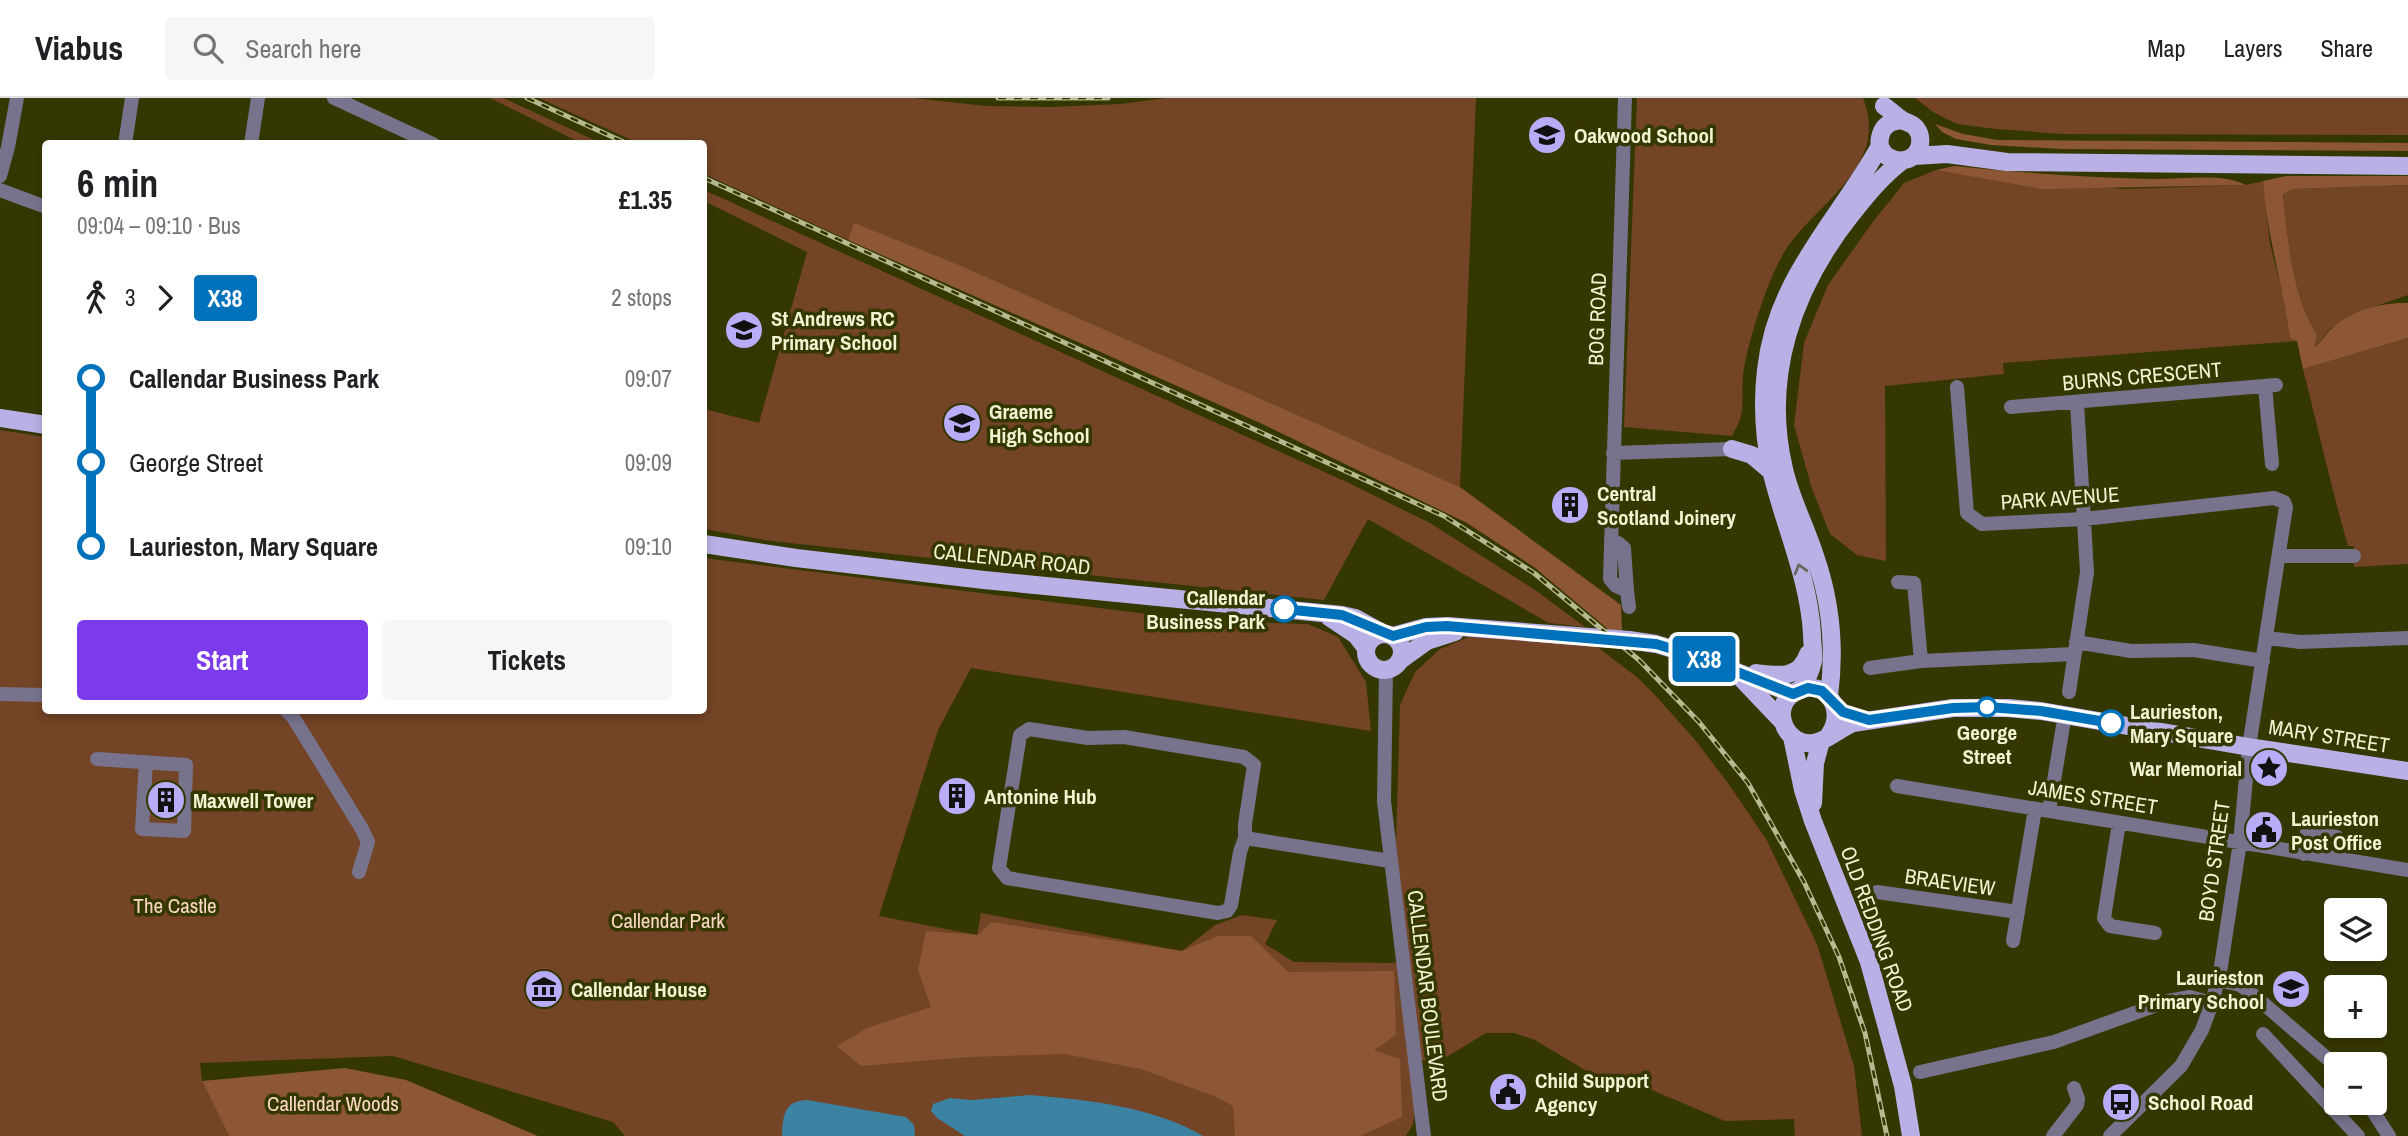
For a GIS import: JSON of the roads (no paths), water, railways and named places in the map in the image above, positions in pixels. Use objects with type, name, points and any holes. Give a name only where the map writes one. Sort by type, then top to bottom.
[{"type":"main road","points":[[1883,102],[1902,120],[1915,127],[1912,152]]},
{"type":"main road","points":[[1883,102],[1881,138],[1888,158],[1912,152],[2007,162],[2408,166]]},
{"type":"main road","points":[[1787,729],[1784,706],[1802,675],[1811,617],[1806,590],[1771,471],[1763,427],[1766,370],[1772,337],[1782,306],[1804,261],[1855,190],[1881,138],[1894,120],[1902,120]]},
{"type":"main road","name":"OLD REDDING ROAD","points":[[1813,821],[1813,781],[1825,738],[1836,722],[1826,594],[1782,460],[1776,426],[1778,372],[1784,341],[1806,285],[1842,226],[1890,170],[1912,152]]},
{"type":"main road","points":[[0,418],[42,424]]},
{"type":"main road","points":[[1732,449],[1749,443],[1763,427]]},
{"type":"main road","points":[[1732,449],[1752,455],[1771,471]]},
{"type":"main road","name":"CALLENDAR ROAD","points":[[707,544],[796,558],[984,580],[1316,611],[1355,618],[1389,635]]},
{"type":"main road","name":"CALLENDAR ROAD","points":[[1316,611],[1348,629],[1366,648]]},
{"type":"main road","points":[[1472,628],[1427,641],[1402,659],[1396,667],[1386,671],[1372,666],[1367,657],[1366,648],[1373,638],[1426,627],[1472,628],[1643,642],[1675,649],[1726,669],[1802,675]]},
{"type":"main road","points":[[1389,635],[1401,643],[1402,659]]},
{"type":"main road","points":[[1726,669],[1805,743],[1825,738]]},
{"type":"main road","name":"MARY STREET","points":[[1802,675],[1815,689],[1832,686],[1843,712],[1869,720]]},
{"type":"main road","name":"MARY STREET","points":[[1825,738],[1841,727],[1869,720],[1969,707],[2008,708],[2064,721],[2408,771]]},
{"type":"main road","name":"OLD REDDING ROAD","points":[[1787,729],[1813,821],[1869,962],[1891,1038],[1911,1136]]},
{"type":"street","points":[[0,176],[17,98]]},
{"type":"street","points":[[126,140],[132,98]]},
{"type":"street","points":[[252,140],[258,98]]},
{"type":"street","points":[[334,98],[424,140]]},
{"type":"street","name":"BOG ROAD","points":[[1625,98],[1610,579],[1616,586],[1627,591],[1629,607]]},
{"type":"street","points":[[0,190],[42,206]]},
{"type":"street","name":"BURNS CRESCENT","points":[[2011,407],[2271,386],[2272,464]]},
{"type":"street","name":"PARK AVENUE","points":[[1957,387],[1966,513],[1982,524],[2084,519],[2274,498],[2284,502]]},
{"type":"street","points":[[2013,941],[2064,721],[2087,572],[2077,403]]},
{"type":"street","points":[[1613,453],[1732,449]]},
{"type":"street","name":"BOYD STREET","points":[[2110,1136],[2181,1066],[2202,1030],[2212,1003],[2240,842],[2249,747],[2286,507],[2284,502]]},
{"type":"street","points":[[2279,556],[2354,556]]},
{"type":"street","points":[[1898,582],[1914,583],[1921,661]]},
{"type":"street","points":[[2267,638],[2300,642],[2408,638]]},
{"type":"street","points":[[1870,668],[2075,648],[2194,650],[2263,661]]},
{"type":"street","name":"CALLENDAR BOULEVARD","points":[[1386,671],[1384,801],[1424,1136]]},
{"type":"street","points":[[0,694],[42,695]]},
{"type":"street","points":[[290,714],[368,842],[359,872]]},
{"type":"street","points":[[1030,729],[1088,738],[1124,737],[1244,757],[1254,765],[1245,838],[1231,905],[1227,911],[1218,913],[1007,878],[999,868],[1020,735],[1030,729]]},
{"type":"street","points":[[97,759],[146,762],[186,765],[184,831],[142,829],[146,762]]},
{"type":"street","name":"JAMES STREET","points":[[1897,786],[2408,870]]},
{"type":"street","points":[[2119,823],[2104,918],[2110,926],[2155,933]]},
{"type":"street","points":[[2304,853],[2307,832],[2337,837]]},
{"type":"street","points":[[1245,838],[1390,861]]},
{"type":"street","name":"BRAEVIEW","points":[[1877,892],[2018,912]]},
{"type":"street","points":[[2218,980],[2240,985],[2324,1056]]},
{"type":"street","points":[[1920,1072],[2054,1042],[2168,1001],[2190,997],[2212,1003]]},
{"type":"street","points":[[2263,1034],[2358,1136]]},
{"type":"street","points":[[2053,1136],[2077,1105],[2074,1088]]},
{"type":"street","points":[[2374,1115],[2385,1135]]},
{"type":"water","points":[[1030,1095],[1097,1102],[1141,1111],[1203,1136],[965,1136],[931,1111],[933,1104],[950,1098],[973,1100]]},
{"type":"water","points":[[807,1100],[906,1117],[914,1125],[915,1136],[782,1136],[786,1110],[794,1103]]},
{"type":"railway","points":[[527,98],[619,140]]},
{"type":"railway","points":[[998,98],[1108,98]]},
{"type":"railway","points":[[707,179],[1444,516],[1534,573],[1639,660],[1699,722],[1748,783],[1804,882],[1839,957],[1865,1033],[1887,1136]]},
{"type":"place","name":"Oakwood School","points":[[1547,135]]},
{"type":"place","name":"St Andrews RC Primary School","points":[[744,330]]},
{"type":"place","name":"Graeme High School","points":[[962,423]]},
{"type":"place","name":"Central Scotland Joinery","points":[[1570,505]]},
{"type":"place","name":"Callendar Business Park","points":[[1284,609]]},
{"type":"place","name":"George Street","points":[[1987,707]]},
{"type":"place","name":"Laurieston, Mary Square","points":[[2111,723]]},
{"type":"place","name":"War Memorial","points":[[2269,768]]},
{"type":"place","name":"Antonine Hub","points":[[957,796]]},
{"type":"place","name":"Maxwell Tower","points":[[166,800]]},
{"type":"place","name":"Laurieston Post Office","points":[[2264,830]]},
{"type":"place","name":"Callendar House","points":[[544,989]]},
{"type":"place","name":"Laurieston Primary School","points":[[2291,989]]},
{"type":"place","name":"Child Support Agency","points":[[1508,1092]]},
{"type":"place","name":"School Road","points":[[2121,1102]]},
{"type":"park label","name":"The Castle","points":[[175,905]]},
{"type":"park label","name":"Callendar Park","points":[[668,920]]},
{"type":"park label","name":"Callendar Woods","points":[[333,1103]]}]
